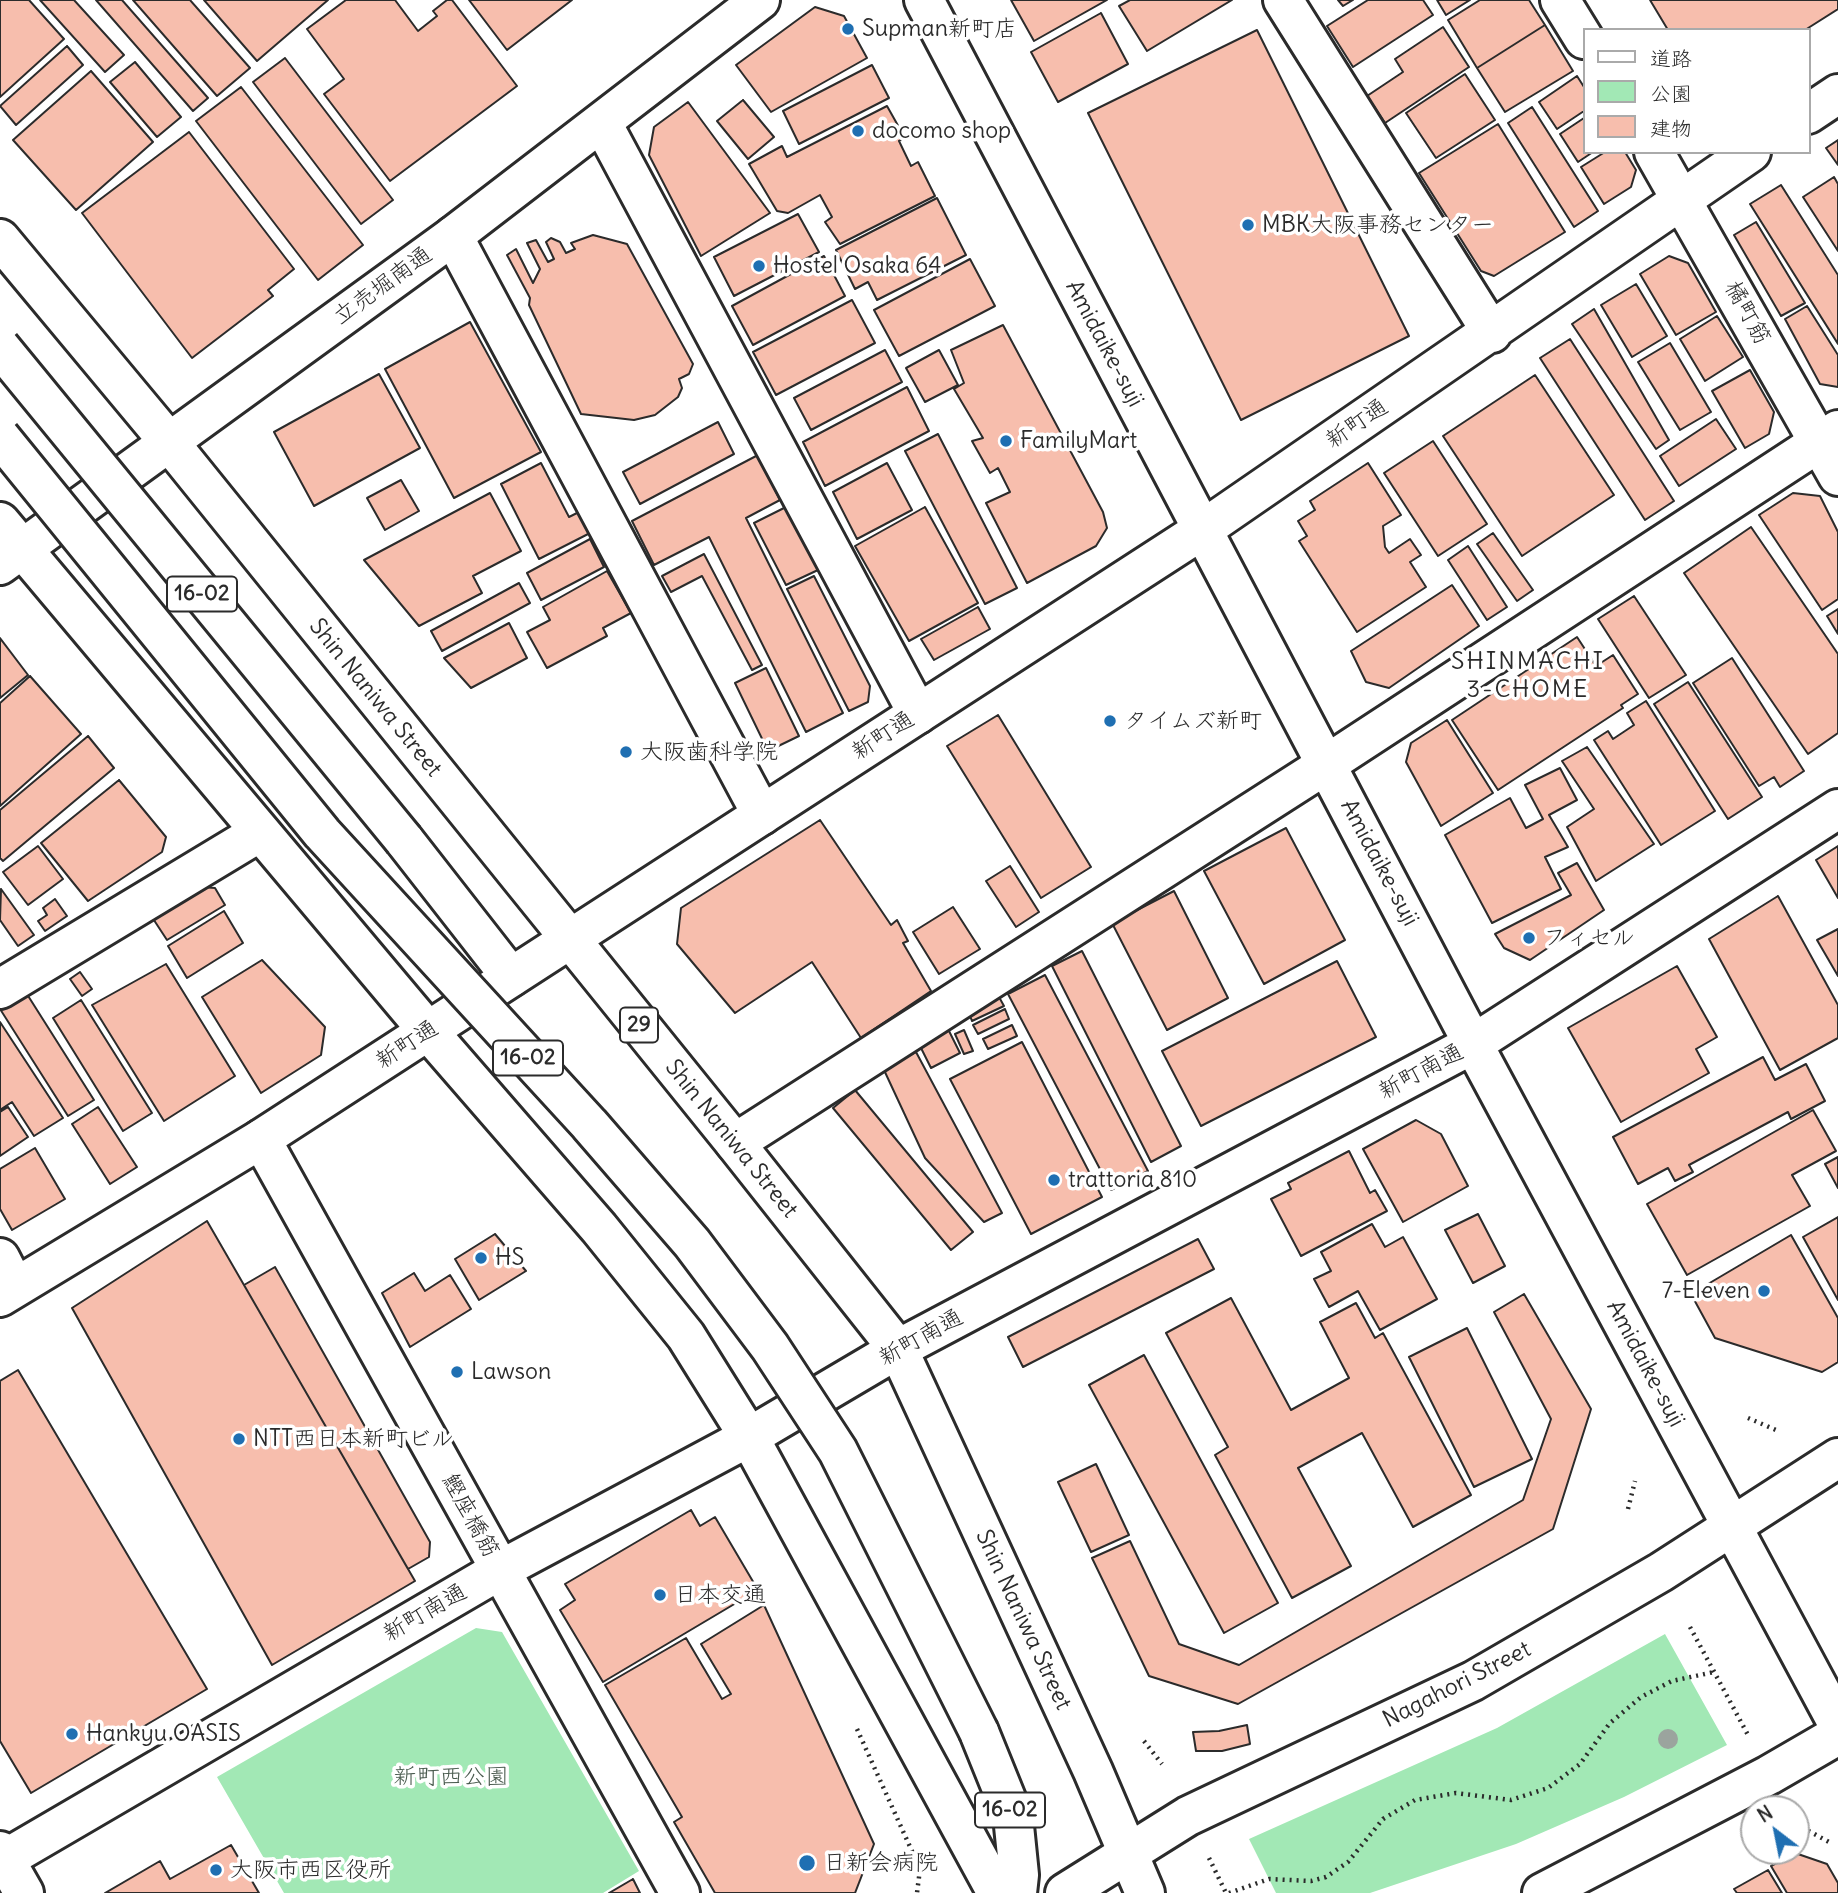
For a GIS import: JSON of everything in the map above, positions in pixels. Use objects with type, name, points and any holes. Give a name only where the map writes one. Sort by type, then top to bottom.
[{"type":"main road","name":"立売堀南通","points":[[7,545],[169,442],[603,124],[760,0]]},
{"type":"main road","name":"Amidaike-suji","points":[[924,0],[1473,1044],[1838,1724]]},
{"type":"main road","points":[[1283,0],[1492,332]]},
{"type":"main road","points":[[1560,0],[1582,36]]},
{"type":"main road","points":[[1810,113],[1838,94]]},
{"type":"main road","points":[[603,124],[918,714]]},
{"type":"main road","name":"橘町筋","points":[[1655,154],[1829,436],[1838,476]]},
{"type":"main road","name":"新町通","points":[[5,1281],[261,1139],[1202,530],[1748,154]]},
{"type":"main road","points":[[453,236],[762,815]]},
{"type":"main road","name":"Shin Naniwa Street","points":[[0,239],[169,442],[898,1349],[1093,1771],[1145,1893]]},
{"type":"main road","name":"16-02","points":[[0,347],[404,840],[511,977]]},
{"type":"main road","points":[[735,1143],[1327,764],[1829,436]]},
{"type":"main road","name":"16-02","points":[[0,437],[322,833],[589,1124],[692,1242],[770,1347],[838,1451],[979,1732],[1013,1816],[1019,1875],[1017,1893]]},
{"type":"main road","points":[[7,545],[260,832],[599,1228],[686,1336],[749,1437],[997,1893]]},
{"type":"main road","name":"新町南通","points":[[2,1857],[500,1570],[749,1437],[898,1349],[1473,1044],[1838,809]]},
{"type":"main road","points":[[0,989],[260,832]]},
{"type":"main road","name":"鰹座橋筋","points":[[261,1139],[680,1893]]},
{"type":"main road","name":"Nagahori Street","points":[[1065,1893],[1188,1816],[1473,1681],[1661,1572],[1838,1458]]},
{"type":"main road","points":[[1542,1893],[1769,1775],[1838,1735]]},
{"type":"main road","points":[[2,1857],[24,1893]]},
{"type":"path","points":[[1748,1418],[1776,1430]]},
{"type":"path","points":[[1628,1510],[1635,1481]]},
{"type":"path","points":[[1690,1627],[1748,1735]]},
{"type":"path","points":[[1209,1858],[1228,1893],[1269,1879],[1311,1881],[1326,1877],[1348,1862],[1384,1819],[1415,1800],[1456,1793],[1511,1800],[1548,1788],[1580,1764],[1610,1723],[1641,1697],[1672,1681],[1714,1672]]},
{"type":"path","points":[[1144,1741],[1162,1764]]},
{"type":"path","points":[[1810,1832],[1829,1842]]},
{"type":"path","points":[[917,1893],[920,1869]]},
{"type":"green space","name":"新町西公園","points":[[476,1628],[502,1632],[639,1871],[603,1893],[284,1893],[217,1777]]},
{"type":"green space","points":[[1665,1634],[1727,1745],[1624,1797],[1516,1844],[1370,1893],[1276,1893],[1249,1839],[1497,1728]]},
{"type":"building","points":[[0,0],[29,0],[64,39],[0,97]]},
{"type":"building","points":[[40,0],[74,0],[124,55],[105,72]]},
{"type":"building","points":[[96,0],[122,0],[208,98],[193,111]]},
{"type":"building","points":[[133,0],[190,0],[250,68],[217,96]]},
{"type":"building","points":[[204,0],[328,0],[257,61]]},
{"type":"building","points":[[346,0],[395,0],[418,31],[437,16],[433,11],[447,0],[452,0],[517,86],[390,181],[324,94],[344,79],[307,29]]},
{"type":"building","points":[[469,0],[572,0],[507,50]]},
{"type":"building","points":[[1011,0],[1107,0],[1034,41]]},
{"type":"building","points":[[1130,0],[1232,0],[1147,51],[1119,6]]},
{"type":"building","points":[[1338,0],[1353,0],[1343,6]]},
{"type":"building","points":[[1368,0],[1423,0],[1433,15],[1353,67],[1327,26]]},
{"type":"building","points":[[1437,0],[1470,0],[1446,15]]},
{"type":"building","points":[[1480,0],[1529,0],[1545,25],[1477,68],[1448,20]]},
{"type":"building","points":[[1650,0],[1838,0],[1838,9],[1808,28],[1667,28]]},
{"type":"building","points":[[815,7],[844,16],[867,58],[771,112],[736,65]]},
{"type":"building","points":[[1101,13],[1128,64],[1058,102],[1031,52]]},
{"type":"building","points":[[1545,25],[1573,71],[1505,112],[1477,68]]},
{"type":"building","points":[[1443,27],[1469,67],[1385,123],[1367,96],[1403,72],[1395,59]]},
{"type":"building","name":"MBK大阪事務センター","points":[[1257,30],[1409,336],[1241,420],[1088,113]]},
{"type":"building","points":[[67,46],[83,65],[16,125],[0,106]]},
{"type":"building","points":[[285,58],[393,200],[361,224],[253,82]]},
{"type":"building","points":[[135,62],[181,117],[157,137],[110,82]]},
{"type":"building","points":[[872,65],[889,98],[799,144],[783,111]]},
{"type":"building","points":[[91,71],[153,142],[76,210],[13,140]]},
{"type":"building","points":[[1465,74],[1495,120],[1436,158],[1406,113]]},
{"type":"building","points":[[1577,76],[1582,84],[1582,112],[1557,129],[1539,102]]},
{"type":"building","points":[[241,87],[363,245],[318,280],[196,121]]},
{"type":"building","points":[[743,100],[774,137],[748,159],[717,121]]},
{"type":"building","points":[[688,102],[770,213],[701,256],[649,155],[654,127]]},
{"type":"building","points":[[887,106],[905,138],[899,141],[911,166],[918,162],[935,196],[840,244],[825,222],[832,217],[820,195],[788,213],[777,211],[749,164],[782,146],[787,157]]},
{"type":"building","points":[[1532,107],[1598,211],[1574,227],[1508,123]]},
{"type":"building","points":[[1582,119],[1582,154],[1590,154],[1578,162],[1560,134]]},
{"type":"building","points":[[1498,124],[1565,232],[1494,276],[1481,271],[1419,173]]},
{"type":"building","points":[[189,132],[294,269],[268,290],[273,296],[192,358],[82,213]]},
{"type":"building","points":[[1838,140],[1838,165],[1826,148]]},
{"type":"building","points":[[1602,154],[1626,154],[1636,170],[1631,187],[1604,204],[1581,167]]},
{"type":"building","points":[[1834,177],[1838,184],[1838,251],[1803,197]]},
{"type":"building","points":[[1781,185],[1838,275],[1838,344],[1750,204]]},
{"type":"building","points":[[937,198],[966,255],[877,300],[868,282],[855,289],[836,250]]},
{"type":"building","points":[[798,214],[819,252],[734,296],[714,257]]},
{"type":"building","points":[[1756,222],[1805,303],[1781,316],[1734,235]]},
{"type":"building","points":[[593,235],[627,244],[693,364],[689,374],[679,379],[682,388],[678,397],[655,415],[634,420],[581,414],[529,305],[530,298],[507,255],[516,249],[533,283],[540,269],[527,243],[536,240],[548,262],[554,259],[546,242],[551,238],[560,242],[566,253],[575,249],[571,243]]},
{"type":"building","points":[[824,256],[845,296],[753,345],[732,306]]},
{"type":"building","points":[[1669,256],[1688,263],[1716,312],[1676,335],[1640,274]]},
{"type":"building","points":[[970,259],[995,306],[899,356],[874,310]]},
{"type":"building","points":[[1636,284],[1667,336],[1632,357],[1601,305]]},
{"type":"building","points":[[852,300],[875,343],[776,395],[753,352]]},
{"type":"building","points":[[1807,306],[1838,355],[1838,387],[1820,384],[1785,319]]},
{"type":"building","points":[[1594,309],[1669,440],[1656,449],[1572,324]]},
{"type":"building","points":[[1717,316],[1743,357],[1705,381],[1680,339]]},
{"type":"building","points":[[470,322],[541,452],[454,498],[385,369]]},
{"type":"building","points":[[1003,325],[1103,512],[1107,528],[1096,546],[1027,583],[986,503],[1010,492],[998,468],[990,473],[972,441],[983,438],[954,389],[964,383],[951,350]]},
{"type":"building","points":[[1570,339],[1674,501],[1645,520],[1540,358]]},
{"type":"building","points":[[1670,343],[1711,412],[1680,430],[1638,362]]},
{"type":"building","points":[[885,350],[902,382],[811,430],[794,398]]},
{"type":"building","points":[[939,350],[958,385],[925,402],[906,368]]},
{"type":"building","points":[[1750,370],[1774,412],[1769,434],[1745,448],[1712,391]]},
{"type":"building","points":[[379,374],[420,448],[314,506],[274,432]]},
{"type":"building","points":[[1535,375],[1614,495],[1522,556],[1443,436]]},
{"type":"building","points":[[907,387],[929,431],[825,486],[803,442]]},
{"type":"building","points":[[1716,419],[1736,449],[1679,486],[1660,456]]},
{"type":"building","points":[[718,422],[734,454],[640,504],[623,472]]},
{"type":"building","points":[[938,434],[1017,588],[985,604],[905,451]]},
{"type":"building","points":[[1433,441],[1487,524],[1438,556],[1384,473]]},
{"type":"building","points":[[758,455],[780,500],[746,518],[843,713],[806,732],[709,537],[654,565],[632,521]]},
{"type":"building","points":[[541,463],[569,517],[583,510],[594,531],[539,559],[501,484]]},
{"type":"building","points":[[887,463],[912,510],[857,539],[833,492]]},
{"type":"building","points":[[1368,463],[1401,515],[1383,526],[1385,547],[1389,553],[1410,539],[1421,555],[1410,562],[1426,587],[1357,632],[1299,541],[1307,536],[1298,521],[1315,510],[1310,501]]},
{"type":"building","points":[[401,480],[419,511],[385,530],[367,498]]},
{"type":"building","points":[[490,493],[521,551],[473,576],[482,593],[419,626],[364,560]]},
{"type":"building","points":[[1793,493],[1820,496],[1838,532],[1838,599],[1822,610],[1759,515]]},
{"type":"building","points":[[786,507],[818,570],[786,585],[754,523]]},
{"type":"building","points":[[925,507],[978,603],[909,641],[855,546]]},
{"type":"building","points":[[1751,527],[1838,654],[1838,733],[1808,754],[1684,573]]},
{"type":"building","points":[[1493,533],[1533,590],[1517,601],[1477,544]]},
{"type":"building","points":[[590,539],[604,567],[541,600],[527,573]]},
{"type":"building","points":[[1468,546],[1507,607],[1487,620],[1448,560]]},
{"type":"building","points":[[704,554],[762,665],[752,670],[702,576],[671,592],[662,576]]},
{"type":"building","points":[[607,571],[631,613],[603,628],[607,636],[547,668],[527,632],[550,620],[543,607]]},
{"type":"building","points":[[814,576],[870,686],[868,702],[849,711],[787,589]]},
{"type":"building","points":[[519,583],[530,603],[442,651],[431,631]]},
{"type":"building","points":[[1452,585],[1479,626],[1389,688],[1366,682],[1351,651]]},
{"type":"building","points":[[1634,596],[1686,675],[1649,698],[1598,619]]},
{"type":"building","points":[[978,607],[990,629],[934,660],[921,639]]},
{"type":"building","points":[[1838,609],[1838,634],[1827,616]]},
{"type":"building","points":[[509,623],[527,658],[471,688],[444,658]]},
{"type":"building","points":[[1577,637],[1596,666],[1613,655],[1638,694],[1621,705],[1623,708],[1498,790],[1452,720]]},
{"type":"building","points":[[0,638],[28,675],[0,698]]},
{"type":"building","points":[[1732,658],[1804,771],[1780,787],[1774,777],[1759,786],[1693,683]]},
{"type":"building","points":[[766,668],[799,736],[768,751],[735,683]]},
{"type":"building","points":[[30,676],[81,734],[0,806],[0,703]]},
{"type":"building","points":[[1688,682],[1762,797],[1728,819],[1654,704]]},
{"type":"building","points":[[1646,701],[1715,811],[1661,845],[1594,740],[1608,731],[1613,739],[1634,725],[1627,713]]},
{"type":"building","points":[[998,715],[1091,867],[1041,898],[947,746]]},
{"type":"building","points":[[1447,720],[1493,793],[1441,826],[1406,762],[1411,743]]},
{"type":"building","points":[[88,736],[114,768],[3,861],[0,858],[0,810]]},
{"type":"building","points":[[1587,747],[1654,844],[1596,881],[1567,827],[1594,809],[1562,761]]},
{"type":"building","points":[[1560,768],[1577,800],[1549,815],[1568,847],[1545,857],[1561,889],[1492,923],[1445,835],[1510,798],[1526,828],[1543,819],[1525,785]]},
{"type":"building","points":[[119,780],[166,837],[162,852],[88,901],[41,843]]},
{"type":"building","points":[[820,820],[891,925],[897,920],[908,941],[903,943],[931,991],[861,1038],[812,962],[735,1013],[677,944],[681,908]]},
{"type":"building","points":[[1286,828],[1345,940],[1264,984],[1204,871]]},
{"type":"building","points":[[38,846],[63,879],[28,905],[3,872]]},
{"type":"building","points":[[1838,846],[1838,898],[1816,860]]},
{"type":"building","points":[[1577,863],[1604,910],[1530,960],[1504,948],[1495,934],[1571,895],[1558,873]]},
{"type":"building","points":[[1010,866],[1039,912],[1016,927],[986,881]]},
{"type":"building","points":[[188,886],[215,888],[225,905],[167,940],[148,911]]},
{"type":"building","points":[[1,889],[34,935],[18,946],[0,920]]},
{"type":"building","points":[[1174,891],[1228,998],[1167,1030],[1112,923]]},
{"type":"building","points":[[1778,896],[1838,1005],[1838,1038],[1780,1070],[1709,939]]},
{"type":"building","points":[[55,899],[67,916],[45,931],[38,921],[47,915],[43,908]]},
{"type":"building","points":[[953,907],[980,949],[939,974],[913,932]]},
{"type":"building","points":[[224,911],[243,943],[187,978],[168,946]]},
{"type":"building","points":[[1838,929],[1838,976],[1817,940]]},
{"type":"building","points":[[1082,951],[1181,1146],[1151,1162],[1052,966]]},
{"type":"building","points":[[262,960],[325,1027],[321,1055],[261,1093],[202,997]]},
{"type":"building","points":[[1337,961],[1376,1037],[1201,1126],[1162,1051]]},
{"type":"building","points":[[166,964],[235,1076],[164,1121],[92,1005]]},
{"type":"building","points":[[1677,966],[1717,1037],[1696,1049],[1709,1073],[1621,1122],[1568,1028]]},
{"type":"building","points":[[80,972],[92,989],[82,996],[70,979]]},
{"type":"building","points":[[1045,975],[1148,1171],[1111,1190],[1008,994]]},
{"type":"building","points":[[25,991],[94,1100],[68,1116],[0,1009]]},
{"type":"building","points":[[999,997],[1004,1006],[972,1021],[968,1011]]},
{"type":"building","points":[[81,1000],[152,1113],[123,1131],[53,1018]]},
{"type":"building","points":[[1005,1009],[1009,1019],[978,1034],[973,1025]]},
{"type":"building","points":[[0,1022],[63,1118],[34,1136],[12,1102],[0,1110]]},
{"type":"building","points":[[946,1025],[960,1053],[931,1068],[917,1040]]},
{"type":"building","points":[[1012,1025],[1017,1036],[988,1049],[983,1039]]},
{"type":"building","points":[[964,1030],[973,1051],[964,1054],[955,1034]]},
{"type":"building","points":[[1022,1042],[1102,1197],[1031,1234],[950,1079]]},
{"type":"building","points":[[916,1052],[1002,1213],[984,1222],[925,1158],[884,1070]]},
{"type":"building","points":[[1763,1057],[1775,1080],[1806,1064],[1825,1101],[1791,1119],[1788,1112],[1689,1165],[1693,1172],[1675,1181],[1668,1168],[1638,1184],[1613,1137]]},
{"type":"building","points":[[855,1090],[973,1232],[951,1250],[833,1108]]},
{"type":"building","points":[[8,1107],[28,1137],[0,1156],[0,1112]]},
{"type":"building","points":[[98,1107],[137,1167],[110,1184],[72,1124]]},
{"type":"building","points":[[1813,1110],[1836,1151],[1792,1175],[1810,1206],[1687,1275],[1647,1204]]},
{"type":"building","points":[[1416,1120],[1441,1134],[1468,1186],[1403,1222],[1363,1149]]},
{"type":"building","points":[[35,1148],[65,1199],[12,1230],[0,1209],[0,1169]]},
{"type":"building","points":[[1349,1151],[1370,1193],[1375,1190],[1387,1211],[1301,1256],[1271,1199],[1291,1189],[1288,1183]]},
{"type":"building","points":[[1838,1157],[1838,1188],[1825,1164]]},
{"type":"building","points":[[1478,1214],[1505,1266],[1473,1283],[1445,1230]]},
{"type":"building","points":[[1838,1217],[1838,1300],[1803,1237]]},
{"type":"building","name":"NTT西日本新町ビル","points":[[207,1221],[415,1581],[272,1665],[72,1308]]},
{"type":"building","points":[[1372,1224],[1385,1247],[1403,1237],[1437,1299],[1380,1330],[1358,1291],[1329,1307],[1314,1279],[1331,1271],[1321,1252]]},
{"type":"building","points":[[495,1234],[526,1271],[479,1300],[455,1259]]},
{"type":"building","points":[[1791,1235],[1838,1318],[1838,1362],[1822,1372],[1715,1338],[1691,1294]]},
{"type":"building","points":[[1198,1239],[1214,1269],[1023,1367],[1008,1337]]},
{"type":"building","points":[[275,1267],[430,1542],[429,1557],[408,1569],[244,1285]]},
{"type":"building","points":[[414,1273],[425,1291],[450,1275],[471,1309],[410,1347],[382,1293]]},
{"type":"building","points":[[1524,1294],[1591,1409],[1553,1529],[1238,1704],[1149,1676],[1092,1558],[1130,1541],[1179,1644],[1239,1665],[1523,1500],[1551,1419],[1494,1312]]},
{"type":"building","points":[[1231,1298],[1291,1410],[1349,1378],[1320,1322],[1356,1303],[1375,1338],[1383,1333],[1471,1495],[1413,1527],[1362,1433],[1298,1468],[1351,1566],[1292,1598],[1215,1455],[1228,1447],[1166,1333]]},
{"type":"building","points":[[1467,1328],[1532,1459],[1474,1487],[1409,1357]]},
{"type":"building","points":[[1144,1355],[1278,1603],[1224,1633],[1089,1385]]},
{"type":"building","points":[[18,1370],[207,1689],[31,1793],[0,1741],[0,1381]]},
{"type":"building","points":[[1096,1464],[1129,1535],[1091,1552],[1058,1482]]},
{"type":"building","name":"日本交通","points":[[691,1510],[700,1526],[715,1517],[758,1590],[603,1682],[560,1610],[575,1600],[565,1584]]},
{"type":"building","points":[[764,1605],[874,1844],[855,1893],[715,1893],[674,1822],[682,1817],[605,1685],[686,1638],[722,1699],[731,1694],[701,1644]]},
{"type":"building","points":[[1247,1725],[1250,1744],[1222,1751],[1196,1751],[1193,1732],[1219,1731]]},
{"type":"building","name":"大阪市西区役所","points":[[231,1845],[259,1893],[105,1893],[160,1861],[170,1879]]},
{"type":"building","points":[[1810,1858],[1827,1864],[1838,1883],[1838,1893],[1787,1893],[1771,1866],[1810,1865]]},
{"type":"building","points":[[1768,1870],[1782,1893],[1737,1893],[1734,1889]]},
{"type":"building","points":[[633,1879],[640,1893],[609,1893]]},
{"type":"place","name":"Supman新町店","points":[[848,29]]},
{"type":"place","name":"docomo shop","points":[[858,131]]},
{"type":"place","name":"MBK大阪事務センター","points":[[1248,225]]},
{"type":"place","name":"Hostel Osaka 64","points":[[759,266]]},
{"type":"place","name":"FamilyMart","points":[[1006,441]]},
{"type":"place","name":"タイムズ新町","points":[[1110,721]]},
{"type":"place","name":"大阪歯科学院","points":[[626,752]]},
{"type":"place","name":"フィセル","points":[[1529,938]]},
{"type":"place","name":"trattoria 810","points":[[1054,1180]]},
{"type":"place","name":"HS","points":[[481,1258]]},
{"type":"place","name":"7-Eleven","points":[[1764,1291]]},
{"type":"place","name":"Lawson","points":[[457,1372]]},
{"type":"place","name":"NTT西日本新町ビル","points":[[239,1439]]},
{"type":"place","name":"日本交通","points":[[660,1595]]},
{"type":"place","name":"Hankyu OASIS","points":[[72,1734]]},
{"type":"place","name":"日新会病院","points":[[807,1863]]},
{"type":"place","name":"大阪市西区役所","points":[[216,1870]]},
{"type":"district","name":"SHINMACHI 3-CHOME","points":[[1528,676]]}]
